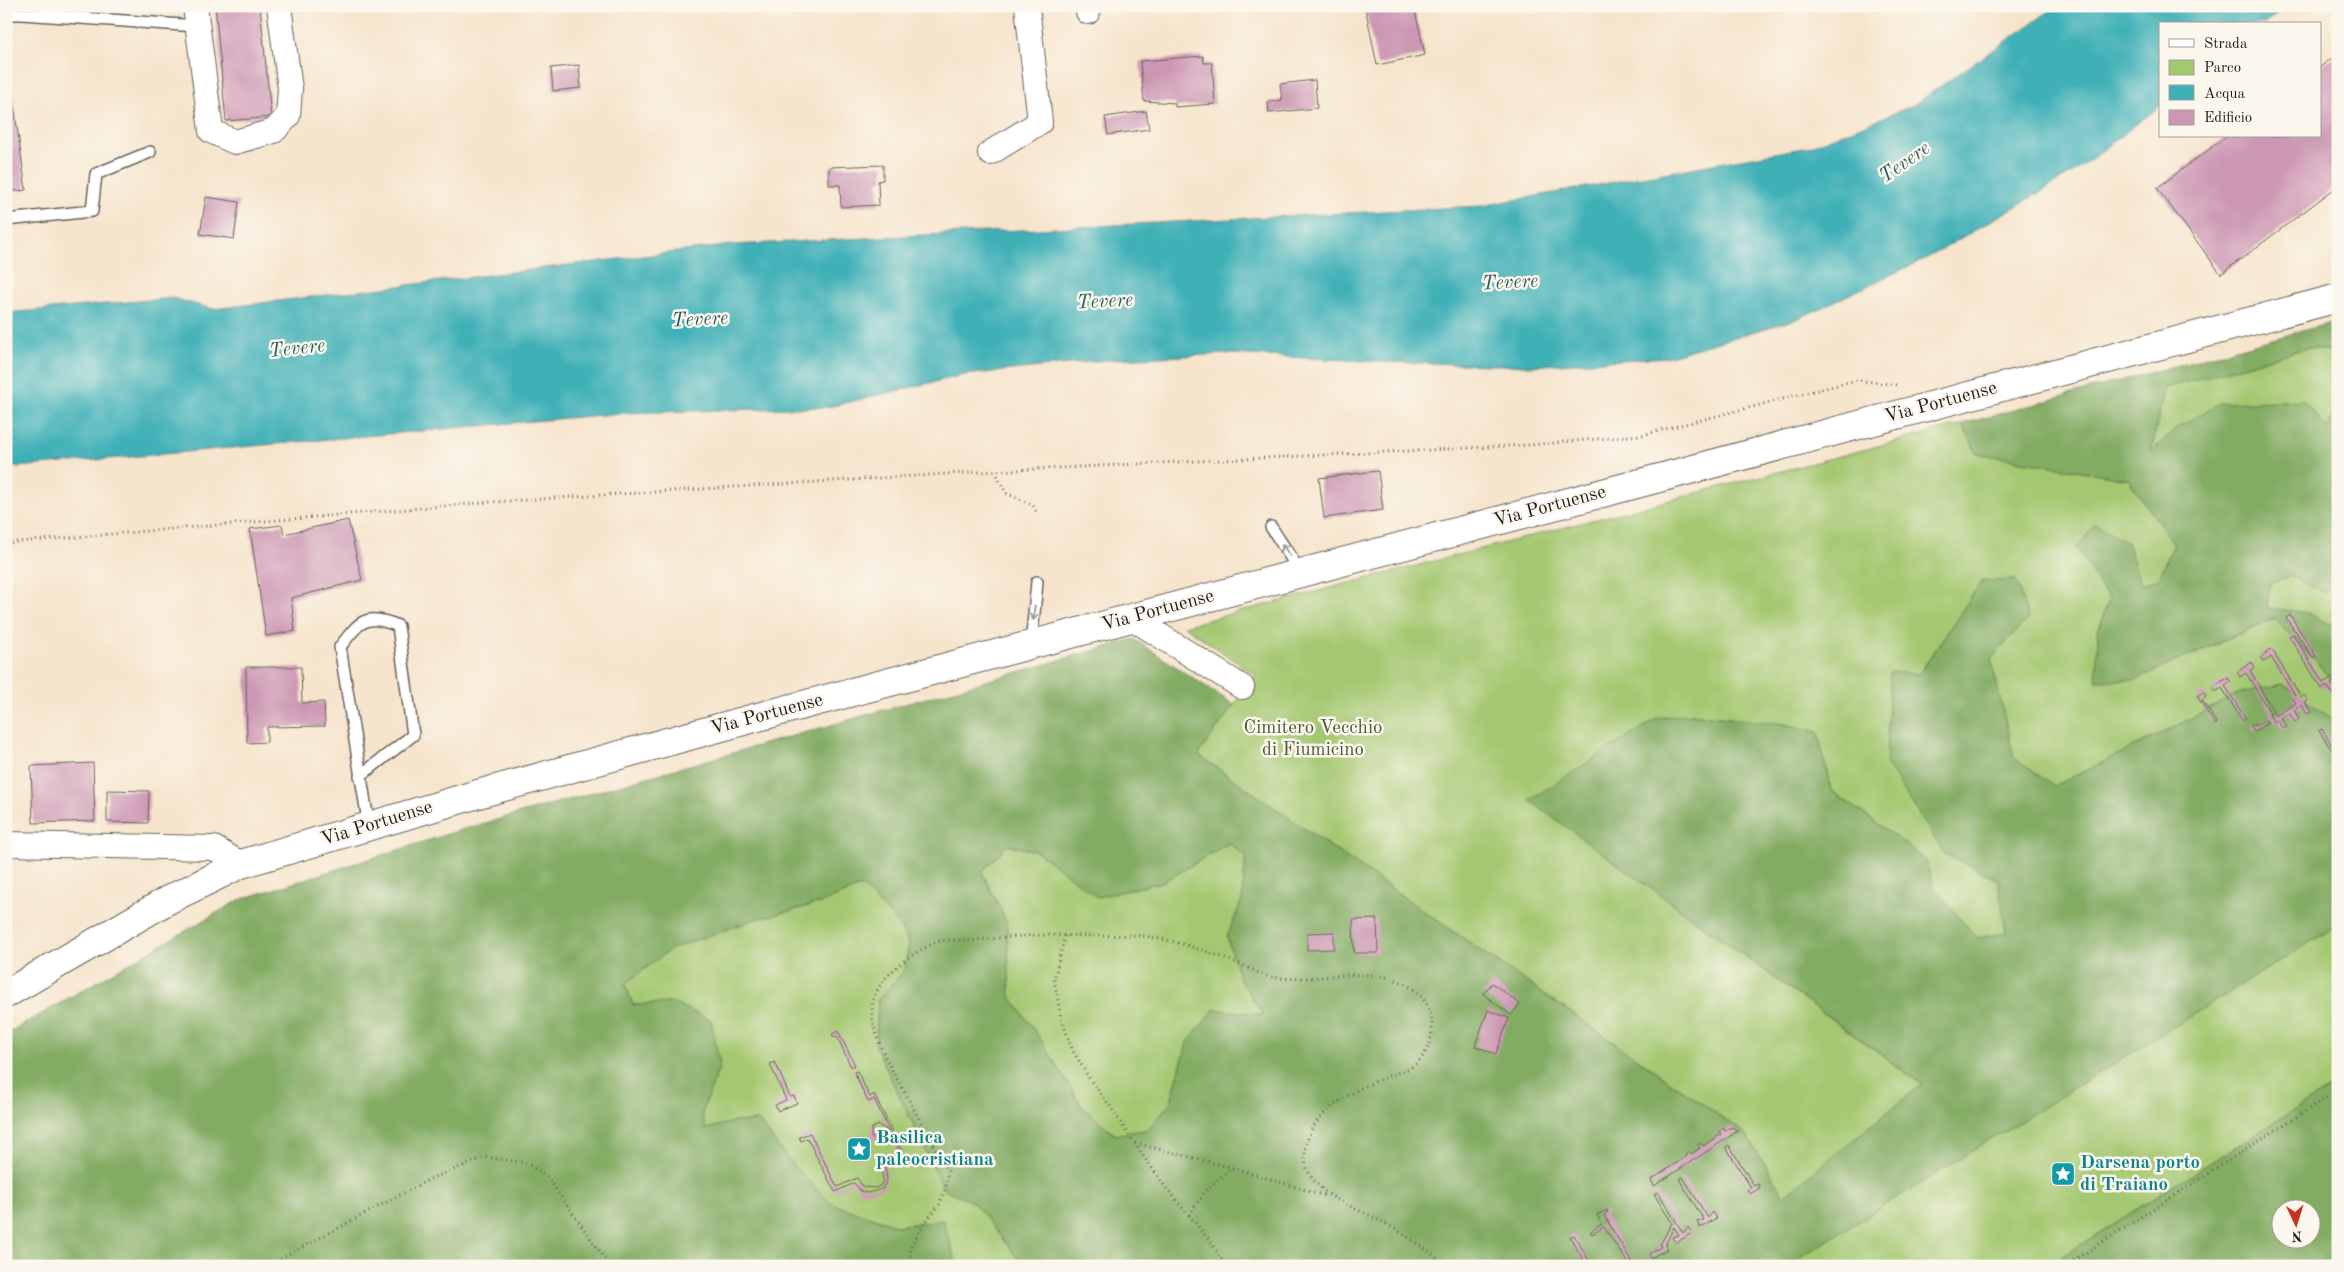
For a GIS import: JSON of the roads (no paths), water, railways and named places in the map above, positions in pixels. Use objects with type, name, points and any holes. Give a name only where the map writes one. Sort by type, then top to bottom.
[{"type":"street","points":[[196,16],[211,131],[235,142],[274,132],[288,116],[290,88],[279,6]]},
{"type":"street","points":[[990,153],[1040,122],[1027,6]]},
{"type":"street","name":"Via Portuense","points":[[6,994],[168,900],[241,864],[497,789],[1132,618],[2338,298]]},
{"type":"street","points":[[1132,618],[1242,687]]},
{"type":"street","points":[[6,844],[214,848],[241,864]]},
{"type":"lane","points":[[6,14],[196,16]]},
{"type":"lane","points":[[6,220],[92,211],[96,174],[150,152]]},
{"type":"lane","points":[[1271,528],[1301,573]]},
{"type":"lane","points":[[1031,645],[1037,582]]},
{"type":"lane","points":[[360,776],[413,734],[398,626],[384,620],[366,620],[357,624],[340,647],[360,776],[369,826]]},
{"type":"water","name":"Tevere","points":[[2057,6],[2286,6],[2267,22],[2159,22],[2159,107],[2073,173],[1929,257],[1797,319],[1667,357],[1529,366],[1385,362],[1228,354],[1116,359],[964,375],[828,407],[624,413],[6,468],[6,313],[172,298],[213,309],[732,245],[1481,206],[1808,147],[1912,106]]},
{"type":"place","name":"Basilica paleocristiana","points":[[859,1149]]},
{"type":"place","name":"Darsena porto di Traiano","points":[[2063,1174]]},
{"type":"park label","name":"Cimitero Vecchio di Fiumicino","points":[[1313,739]]}]
